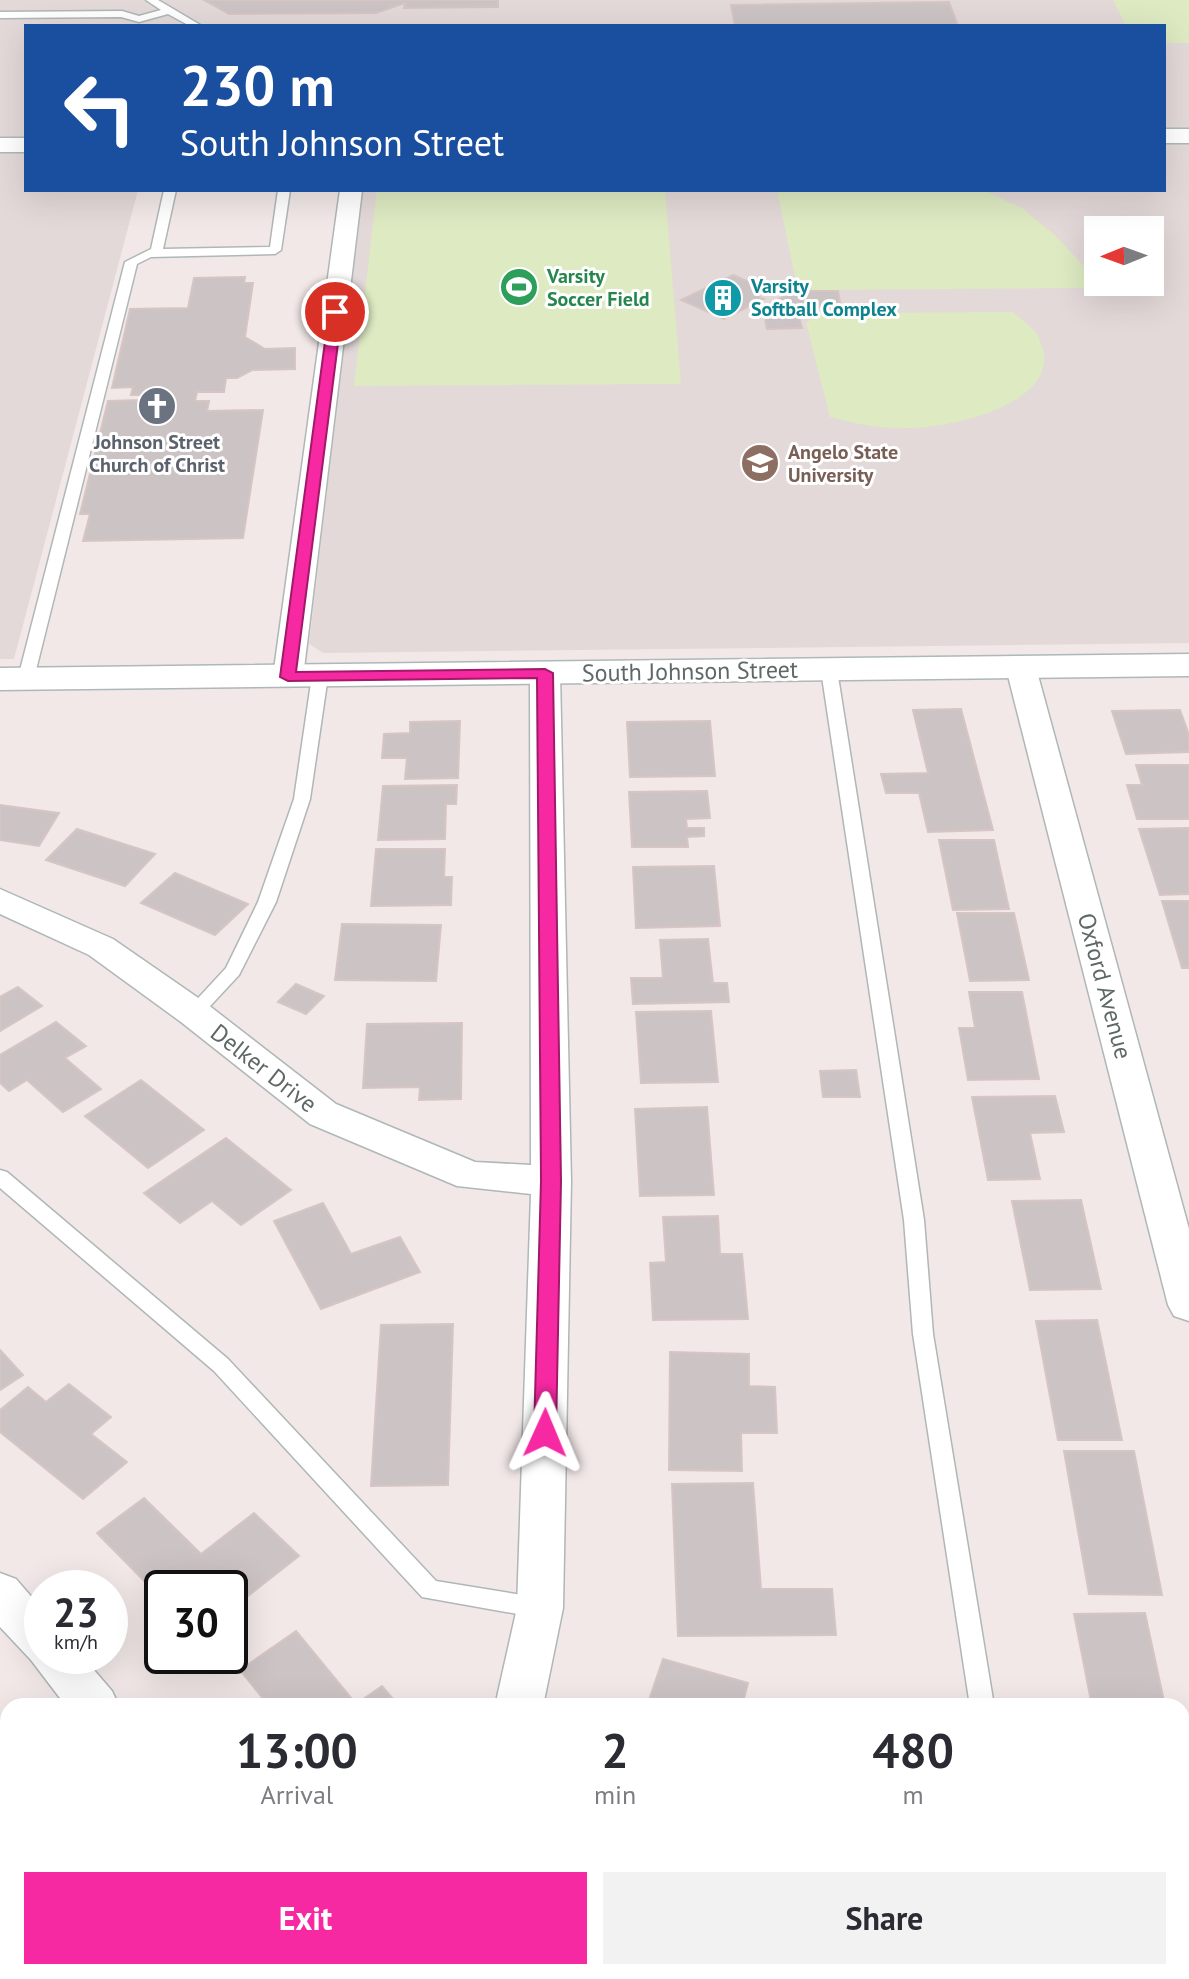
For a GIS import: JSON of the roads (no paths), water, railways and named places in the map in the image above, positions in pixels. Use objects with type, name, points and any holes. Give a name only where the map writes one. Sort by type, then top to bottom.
[{"type":"main road","name":"South Johnson Street","points":[[13,678],[1189,665]]},
{"type":"street","points":[[1166,136],[1189,136]]},
{"type":"street","points":[[0,145],[24,145]]},
{"type":"street","points":[[304,676],[351,192]]},
{"type":"street","name":"Oxford Avenue","points":[[1021,668],[1189,1305]]},
{"type":"street","points":[[521,1698],[540,1608],[551,1181],[545,673]]},
{"type":"street","name":"Delker Drive","points":[[0,900],[101,947],[194,1013],[323,1114],[471,1176],[551,1181]]},
{"type":"street","points":[[0,1593],[24,1622]]},
{"type":"street","points":[[68,1674],[88,1698]]},
{"type":"lane","points":[[151,0],[194,24]]},
{"type":"lane","points":[[0,15],[122,14],[139,19],[170,10]]},
{"type":"lane","points":[[156,252],[170,192]]},
{"type":"lane","points":[[13,678],[130,266],[137,256],[156,252],[275,250],[284,192]]},
{"type":"lane","points":[[829,670],[914,1220],[923,1334],[981,1698]]},
{"type":"lane","points":[[194,1013],[233,971],[267,902],[302,799],[304,676]]},
{"type":"lane","points":[[0,1177],[221,1365],[430,1590],[540,1608]]},
{"type":"place","name":"Varsity Soccer Field","points":[[519,287]]},
{"type":"place","name":"Varsity Softball Complex","points":[[723,298]]},
{"type":"place","name":"Johnson Street Church of Christ","points":[[157,406]]},
{"type":"place","name":"Angelo State University","points":[[760,463]]}]
